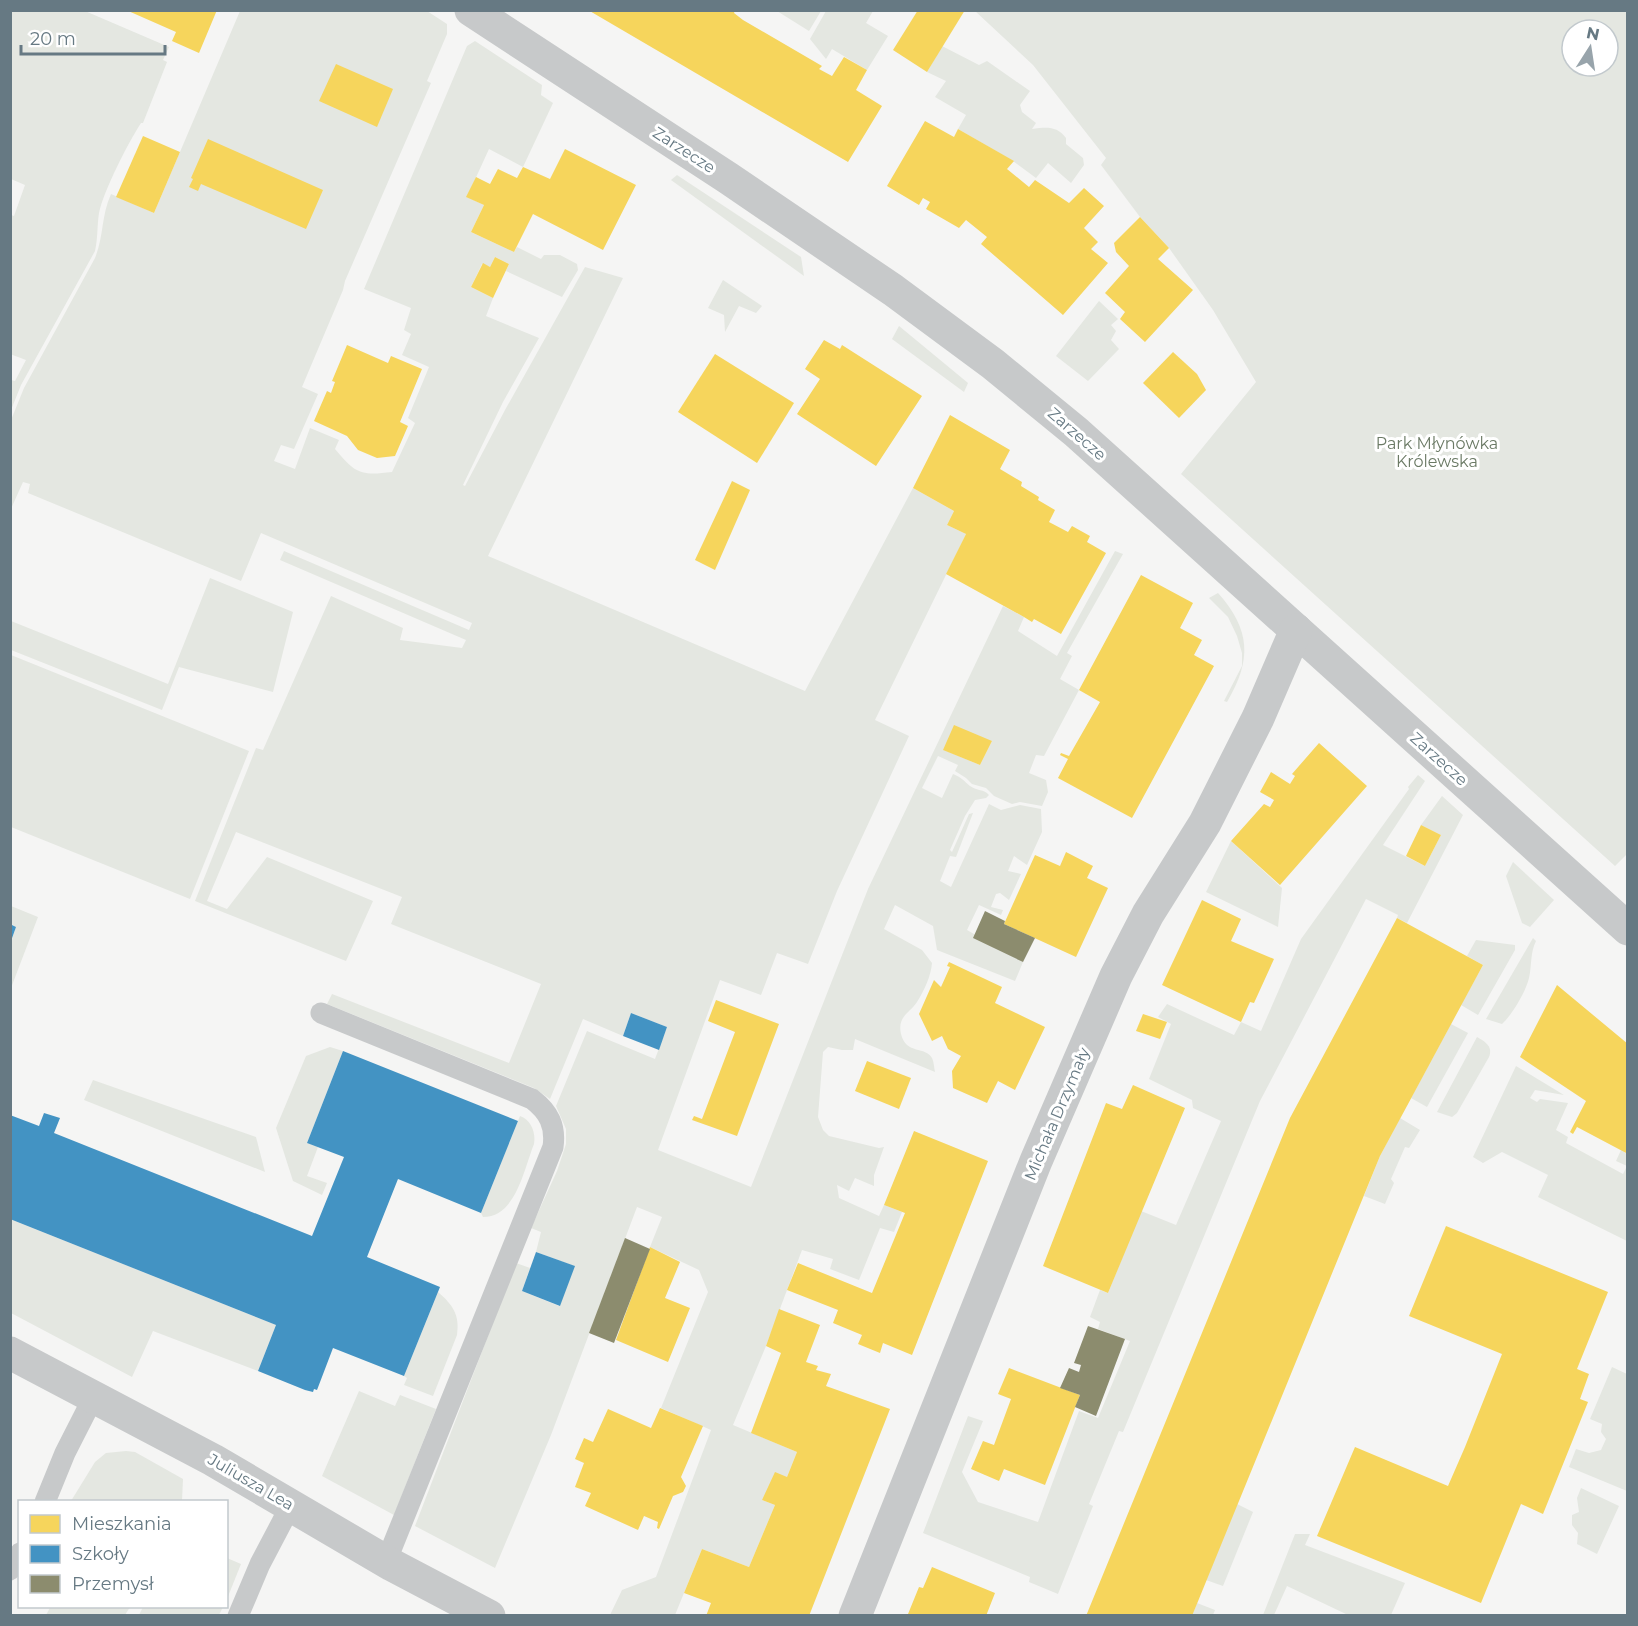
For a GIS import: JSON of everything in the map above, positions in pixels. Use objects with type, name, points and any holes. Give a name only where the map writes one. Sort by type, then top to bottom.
[{"type":"street","name":"Zarzecze","points":[[471,10],[729,178],[913,304],[993,364],[1076,432],[1628,929]]},
{"type":"street","name":"Michała Drzymały","points":[[855,1616],[1036,1161],[1116,976],[1148,914],[1205,824],[1255,726],[1296,630]]},
{"type":"street","name":"Juliusza Lea","points":[[10,1353],[213,1460],[386,1562],[489,1616]]},
{"type":"lane","points":[[321,1013],[532,1099],[545,1111],[554,1131],[553,1148],[386,1562]]},
{"type":"lane","points":[[46,1500],[65,1453],[94,1396]]},
{"type":"lane","points":[[238,1616],[260,1563],[291,1505]]},
{"type":"lane","points":[[10,1570],[18,1556]]},
{"type":"green space","points":[[10,11],[85,11],[169,47],[163,60],[167,62],[143,123],[123,154],[102,203],[95,251],[21,385],[11,410],[11,380],[15,381],[26,360],[10,354],[11,215],[14,216],[25,185],[11,179]]},
{"type":"green space","points":[[240,11],[427,11],[447,24],[447,34],[427,81],[431,83],[345,281],[302,387],[318,394],[294,449],[281,445],[274,461],[295,469],[310,428],[339,440],[335,449],[353,468],[365,473],[392,472],[415,423],[408,418],[429,367],[402,355],[411,334],[404,330],[411,308],[364,289],[467,46],[475,41],[542,85],[541,95],[553,103],[523,167],[489,149],[467,197],[484,205],[471,232],[514,252],[517,247],[541,259],[544,255],[560,255],[577,264],[578,270],[562,297],[506,271],[509,264],[495,257],[490,267],[482,264],[471,287],[493,298],[486,316],[539,338],[503,402],[463,485],[465,486],[585,267],[623,278],[488,556],[805,691],[913,488],[954,511],[947,525],[966,534],[875,720],[909,736],[837,891],[808,964],[777,953],[761,995],[720,980],[658,1150],[751,1187],[868,889],[1003,606],[1024,617],[1018,631],[1057,656],[1115,551],[1123,554],[1067,653],[1072,656],[1060,679],[1079,690],[1044,756],[1036,755],[1029,773],[1046,780],[1048,792],[1042,806],[1020,802],[1012,804],[994,796],[986,788],[972,784],[955,771],[958,765],[938,756],[922,788],[942,798],[953,774],[973,788],[989,795],[986,798],[975,800],[950,850],[952,852],[969,814],[973,813],[956,857],[950,856],[940,881],[951,887],[989,804],[1001,810],[1020,805],[1041,809],[1042,832],[1027,865],[1014,856],[1008,871],[1021,874],[1009,900],[1000,893],[996,894],[991,907],[1003,910],[1001,915],[979,905],[967,930],[1023,962],[1015,981],[937,950],[933,926],[895,905],[884,929],[922,950],[932,963],[929,978],[922,993],[902,1019],[901,1034],[911,1048],[929,1054],[933,1060],[935,1072],[855,1039],[853,1050],[828,1047],[823,1052],[818,1117],[823,1130],[829,1136],[879,1148],[884,1147],[874,1175],[874,1186],[855,1178],[849,1191],[837,1185],[839,1198],[879,1216],[884,1205],[902,1212],[894,1232],[880,1228],[859,1280],[830,1269],[833,1259],[802,1250],[733,1425],[797,1452],[787,1477],[762,1500],[775,1505],[749,1567],[702,1549],[675,1615],[610,1615],[622,1590],[656,1577],[711,1430],[661,1408],[708,1292],[699,1270],[650,1247],[662,1217],[637,1207],[551,1435],[495,1568],[415,1526],[516,1263],[530,1268],[522,1291],[559,1306],[574,1266],[536,1252],[541,1232],[531,1228],[557,1171],[566,1144],[566,1129],[556,1106],[587,1031],[655,1059],[667,1027],[631,1013],[623,1036],[583,1019],[550,1099],[534,1088],[327,1004],[332,994],[509,1063],[541,984],[391,924],[402,897],[236,832],[207,901],[227,909],[267,857],[373,901],[346,961],[195,901],[256,748],[263,750],[331,596],[403,628],[400,640],[462,648],[466,640],[280,560],[284,551],[469,630],[472,623],[261,533],[241,581],[28,493],[30,484],[23,482],[10,511],[11,420],[24,388],[95,258],[111,194],[154,213]],"holes":[[[992,741],[980,765],[944,750]]]},
{"type":"green space","points":[[777,11],[821,11],[809,31]]},
{"type":"green space","points":[[826,11],[873,11],[866,23],[888,36],[867,70],[832,49],[826,59],[810,39]]},
{"type":"green space","name":"Park Młynówka Królewska","points":[[975,11],[1627,11],[1628,853],[1615,866],[1181,474],[1256,382],[1213,310],[1169,248],[1140,217],[1101,165],[1106,158],[1033,65]]},
{"type":"green space","points":[[942,46],[979,65],[987,61],[1030,91],[1020,105],[1022,112],[1036,123],[1032,129],[1047,128],[1059,131],[1066,138],[1066,144],[1083,158],[1084,165],[1071,183],[1048,163],[1036,178],[1013,161],[958,129],[966,115],[935,97],[946,81],[927,72]]},
{"type":"green space","points":[[677,175],[801,257],[804,276],[671,180]]},
{"type":"green space","points":[[723,280],[762,306],[756,313],[739,306],[725,332],[724,315],[708,308]]},
{"type":"green space","points":[[1099,301],[1118,319],[1111,325],[1116,331],[1111,340],[1119,349],[1088,381],[1056,356]]},
{"type":"green space","points":[[899,326],[968,383],[964,392],[892,339]]},
{"type":"green space","points":[[210,578],[293,612],[273,692],[179,667],[162,710],[11,650],[11,621],[168,684]]},
{"type":"green space","points":[[1218,593],[1237,620],[1244,646],[1244,659],[1241,672],[1227,702],[1224,701],[1242,666],[1242,653],[1228,617],[1209,598]]},
{"type":"green space","points":[[11,655],[249,751],[190,899],[11,827]]},
{"type":"green space","points":[[1418,775],[1425,781],[1383,845],[1425,866],[1441,835],[1421,825],[1442,796],[1463,815],[1407,923],[1397,918],[1398,915],[1366,899],[1260,1101],[1123,1432],[1119,1431],[1089,1504],[1093,1506],[1058,1594],[1029,1582],[1030,1577],[923,1533],[968,1416],[983,1421],[962,1472],[978,1502],[1038,1522],[1079,1411],[1098,1418],[1130,1341],[1098,1329],[1100,1322],[1090,1317],[1100,1290],[1108,1293],[1141,1211],[1176,1225],[1221,1121],[1193,1108],[1192,1100],[1149,1079],[1171,1024],[1158,1017],[1167,1004],[1234,1035],[1241,1022],[1261,1031],[1301,939]]},
{"type":"green space","points":[[1231,841],[1282,888],[1278,927],[1206,892]]},
{"type":"green space","points":[[1513,862],[1554,900],[1530,927],[1522,923],[1506,876]]},
{"type":"green space","points":[[11,906],[38,917],[11,988],[11,941],[16,927],[11,924]]},
{"type":"green space","points":[[1533,938],[1536,941],[1529,978],[1518,1002],[1502,1024],[1486,1019]]},
{"type":"green space","points":[[1476,940],[1515,945],[1515,950],[1478,1015],[1461,1005],[1483,965],[1467,956]]},
{"type":"green space","points":[[1451,1024],[1468,1033],[1427,1107],[1411,1098]]},
{"type":"green space","points":[[1477,1037],[1488,1045],[1489,1057],[1457,1113],[1452,1117],[1437,1112]]},
{"type":"green space","points":[[330,1047],[343,1051],[307,1143],[318,1147],[307,1176],[327,1183],[322,1195],[293,1181],[276,1128],[306,1056]]},
{"type":"green space","points":[[1516,1066],[1564,1095],[1535,1090],[1530,1098],[1537,1102],[1540,1099],[1568,1103],[1556,1130],[1568,1137],[1566,1143],[1623,1174],[1627,1166],[1627,1241],[1538,1197],[1548,1175],[1502,1152],[1483,1163],[1473,1157]]},
{"type":"green space","points":[[93,1080],[256,1137],[265,1172],[84,1100]]},
{"type":"green space","points":[[520,1116],[530,1123],[534,1140],[522,1178],[511,1200],[503,1209],[494,1215],[483,1217],[481,1213]]},
{"type":"green space","points":[[1400,1118],[1420,1130],[1409,1148],[1405,1147],[1391,1179],[1394,1183],[1385,1204],[1364,1196],[1380,1156]]},
{"type":"green space","points":[[1621,1150],[1627,1154],[1627,1166],[1616,1161]]},
{"type":"green space","points":[[10,1219],[276,1325],[258,1371],[153,1331],[132,1377],[11,1313]]},
{"type":"green space","points":[[438,1292],[448,1301],[454,1311],[458,1328],[433,1396],[404,1385],[407,1378],[404,1376]]},
{"type":"green space","points":[[1612,1367],[1627,1374],[1627,1491],[1569,1467],[1576,1449],[1589,1453],[1601,1450],[1606,1439],[1601,1432],[1602,1424],[1590,1419]]},
{"type":"green space","points":[[359,1391],[395,1406],[400,1395],[436,1409],[394,1515],[322,1476]]},
{"type":"green space","points":[[135,1452],[183,1479],[182,1500],[72,1500],[95,1462],[106,1453]]},
{"type":"green space","points":[[1581,1488],[1619,1506],[1597,1554],[1577,1544],[1578,1533],[1572,1525],[1572,1515],[1579,1512],[1577,1498]]},
{"type":"green space","points":[[1237,1504],[1253,1512],[1223,1586],[1206,1580]]},
{"type":"green space","points":[[1295,1534],[1310,1534],[1305,1545],[1405,1583],[1391,1615],[1348,1615],[1287,1586],[1274,1615],[1263,1615]]},
{"type":"green space","points":[[228,1559],[241,1564],[228,1596]]},
{"type":"green space","points":[[1197,1603],[1215,1610],[1213,1615],[1192,1616]]},
{"type":"green space","points":[[50,1608],[129,1608],[125,1615],[46,1615]]},
{"type":"green space","points":[[142,1608],[222,1608],[219,1615],[139,1615]]},
{"type":"building: Mieszkania","points":[[126,10],[217,10],[199,53],[172,41],[176,32]]},
{"type":"building: Mieszkania","points":[[588,10],[735,10],[734,13],[743,20],[822,66],[819,69],[832,76],[844,57],[867,70],[856,90],[882,106],[848,162]]},
{"type":"building: Mieszkania","points":[[918,10],[965,10],[927,72],[893,50]]},
{"type":"building: Mieszkania","points":[[336,64],[393,89],[377,127],[319,101]]},
{"type":"building: Mieszkania","points":[[925,121],[954,137],[958,129],[1014,161],[1007,169],[1029,187],[1035,180],[1069,203],[1084,188],[1104,206],[1084,228],[1098,242],[1091,249],[1108,263],[1063,315],[981,244],[987,237],[966,220],[959,228],[926,209],[930,202],[923,198],[919,205],[887,186]]},
{"type":"building: Mieszkania","points":[[143,136],[180,152],[154,213],[116,197]]},
{"type":"building: Mieszkania","points":[[208,139],[323,190],[306,229],[201,184],[198,191],[189,187]]},
{"type":"building: Mieszkania","points":[[565,149],[636,185],[603,250],[533,214],[514,252],[471,232],[484,205],[466,197],[476,177],[490,184],[498,169],[517,178],[523,167],[550,179]]},
{"type":"building: Mieszkania","points":[[1140,217],[1169,248],[1158,259],[1193,290],[1145,342],[1120,319],[1125,312],[1105,293],[1129,266],[1116,252],[1114,243]]},
{"type":"building: Mieszkania","points":[[495,257],[509,264],[493,298],[471,287],[483,263],[490,267]]},
{"type":"building: Mieszkania","points":[[824,340],[840,349],[842,345],[922,396],[876,466],[797,414],[820,379],[805,369]]},
{"type":"building: Mieszkania","points":[[347,345],[388,363],[391,356],[422,369],[400,422],[408,426],[395,456],[377,458],[358,450],[347,436],[314,421],[327,391],[331,393],[335,382],[332,381]]},
{"type":"building: Mieszkania","points":[[1173,352],[1197,374],[1206,390],[1179,418],[1143,383]]},
{"type":"building: Mieszkania","points":[[715,354],[794,403],[757,463],[678,412]]},
{"type":"building: Mieszkania","points":[[950,415],[1010,450],[1000,469],[1022,482],[1021,486],[1055,510],[1049,522],[1068,532],[1072,526],[1090,536],[1087,542],[1106,553],[1061,634],[1034,619],[1032,622],[946,574],[966,534],[947,525],[954,511],[913,488]]},
{"type":"building: Mieszkania","points":[[732,481],[750,490],[715,570],[695,560]]},
{"type":"building: Mieszkania","points":[[1141,575],[1193,603],[1180,628],[1202,640],[1194,655],[1214,666],[1132,818],[1058,778],[1068,759],[1060,755],[1061,753],[1069,756],[1100,702],[1079,690]]},
{"type":"building: Mieszkania","points":[[954,725],[992,741],[980,765],[943,750]]},
{"type":"building: Mieszkania","points":[[1319,743],[1367,786],[1280,885],[1231,841],[1264,804],[1270,807],[1274,800],[1260,792],[1271,772],[1290,784],[1295,776],[1292,774]]},
{"type":"building: Mieszkania","points":[[1421,825],[1441,835],[1425,866],[1406,856]]},
{"type":"building: Mieszkania","points":[[1066,852],[1093,866],[1087,878],[1108,888],[1076,957],[1004,924],[1035,855],[1060,866]]},
{"type":"building: Mieszkania","points":[[1202,900],[1241,919],[1231,941],[1274,959],[1254,1003],[1250,1002],[1241,1022],[1162,985]]},
{"type":"building: Mieszkania","points":[[1397,918],[1483,965],[1380,1156],[1192,1616],[1086,1616],[1290,1118]]},
{"type":"building: Mieszkania","points":[[949,962],[1002,987],[995,1003],[1045,1027],[1015,1090],[998,1081],[987,1103],[953,1088],[952,1071],[961,1056],[948,1049],[942,1036],[932,1041],[919,1014],[934,980],[941,987],[950,967],[947,966]]},
{"type":"building: Mieszkania","points":[[1557,985],[1628,1044],[1628,1154],[1577,1127],[1573,1134],[1570,1132],[1586,1101],[1520,1057]]},
{"type":"building: Mieszkania","points":[[716,1000],[779,1024],[737,1136],[692,1120],[694,1116],[702,1119],[735,1032],[708,1021]]},
{"type":"building: Mieszkania","points":[[1143,1014],[1167,1022],[1160,1039],[1136,1031]]},
{"type":"building: Mieszkania","points":[[867,1061],[911,1078],[899,1109],[855,1091]]},
{"type":"building: Mieszkania","points":[[1133,1085],[1185,1108],[1108,1293],[1043,1266],[1106,1103],[1122,1109]]},
{"type":"building: Mieszkania","points":[[914,1131],[988,1161],[912,1355],[883,1343],[880,1353],[858,1344],[862,1335],[833,1323],[838,1310],[787,1290],[798,1263],[872,1293],[905,1213],[884,1205]]},
{"type":"building: Mieszkania","points":[[1446,1226],[1608,1292],[1577,1369],[1589,1374],[1580,1399],[1588,1402],[1543,1514],[1521,1504],[1481,1603],[1317,1536],[1355,1447],[1448,1486],[1465,1447],[1502,1354],[1409,1316]]},
{"type":"building: Mieszkania","points":[[650,1247],[680,1262],[665,1298],[690,1308],[668,1362],[616,1340]]},
{"type":"building: Mieszkania","points":[[779,1309],[820,1325],[806,1362],[818,1366],[816,1370],[831,1374],[826,1386],[890,1409],[809,1616],[706,1616],[711,1603],[684,1593],[702,1549],[749,1567],[775,1505],[762,1500],[775,1472],[787,1477],[797,1452],[751,1433],[781,1353],[766,1346]]},
{"type":"building: Mieszkania","points":[[1009,1368],[1080,1395],[1045,1485],[1004,1469],[999,1481],[971,1469],[983,1441],[994,1445],[1011,1399],[998,1394]]},
{"type":"building: Mieszkania","points":[[660,1408],[703,1426],[681,1477],[686,1486],[683,1492],[673,1496],[659,1529],[657,1528],[658,1522],[644,1516],[638,1530],[585,1506],[591,1493],[575,1487],[584,1463],[575,1459],[584,1438],[593,1442],[608,1409],[651,1428]]},
{"type":"building: Mieszkania","points":[[932,1567],[995,1593],[986,1616],[908,1614],[919,1587],[923,1588]]},
{"type":"building: Szkoły","points":[[10,924],[16,927],[11,941],[10,941]]},
{"type":"building: Szkoły","points":[[631,1013],[667,1027],[659,1050],[623,1036]]},
{"type":"building: Szkoły","points":[[343,1051],[518,1121],[481,1213],[398,1179],[367,1257],[440,1287],[404,1376],[333,1348],[317,1390],[314,1389],[313,1392],[305,1390],[258,1371],[276,1325],[10,1219],[10,1115],[39,1126],[44,1113],[60,1118],[54,1133],[312,1236],[344,1157],[307,1143]]},
{"type":"building: Szkoły","points":[[536,1252],[575,1266],[560,1306],[522,1291]]},
{"type":"building: Przemysł","points":[[985,911],[1005,921],[1004,924],[1035,938],[1023,962],[973,938]]},
{"type":"building: Przemysł","points":[[625,1238],[650,1249],[614,1343],[589,1333]]},
{"type":"building: Przemysł","points":[[1088,1326],[1125,1339],[1096,1416],[1075,1407],[1080,1395],[1060,1388],[1069,1368],[1079,1372],[1081,1365],[1074,1363]]}]
